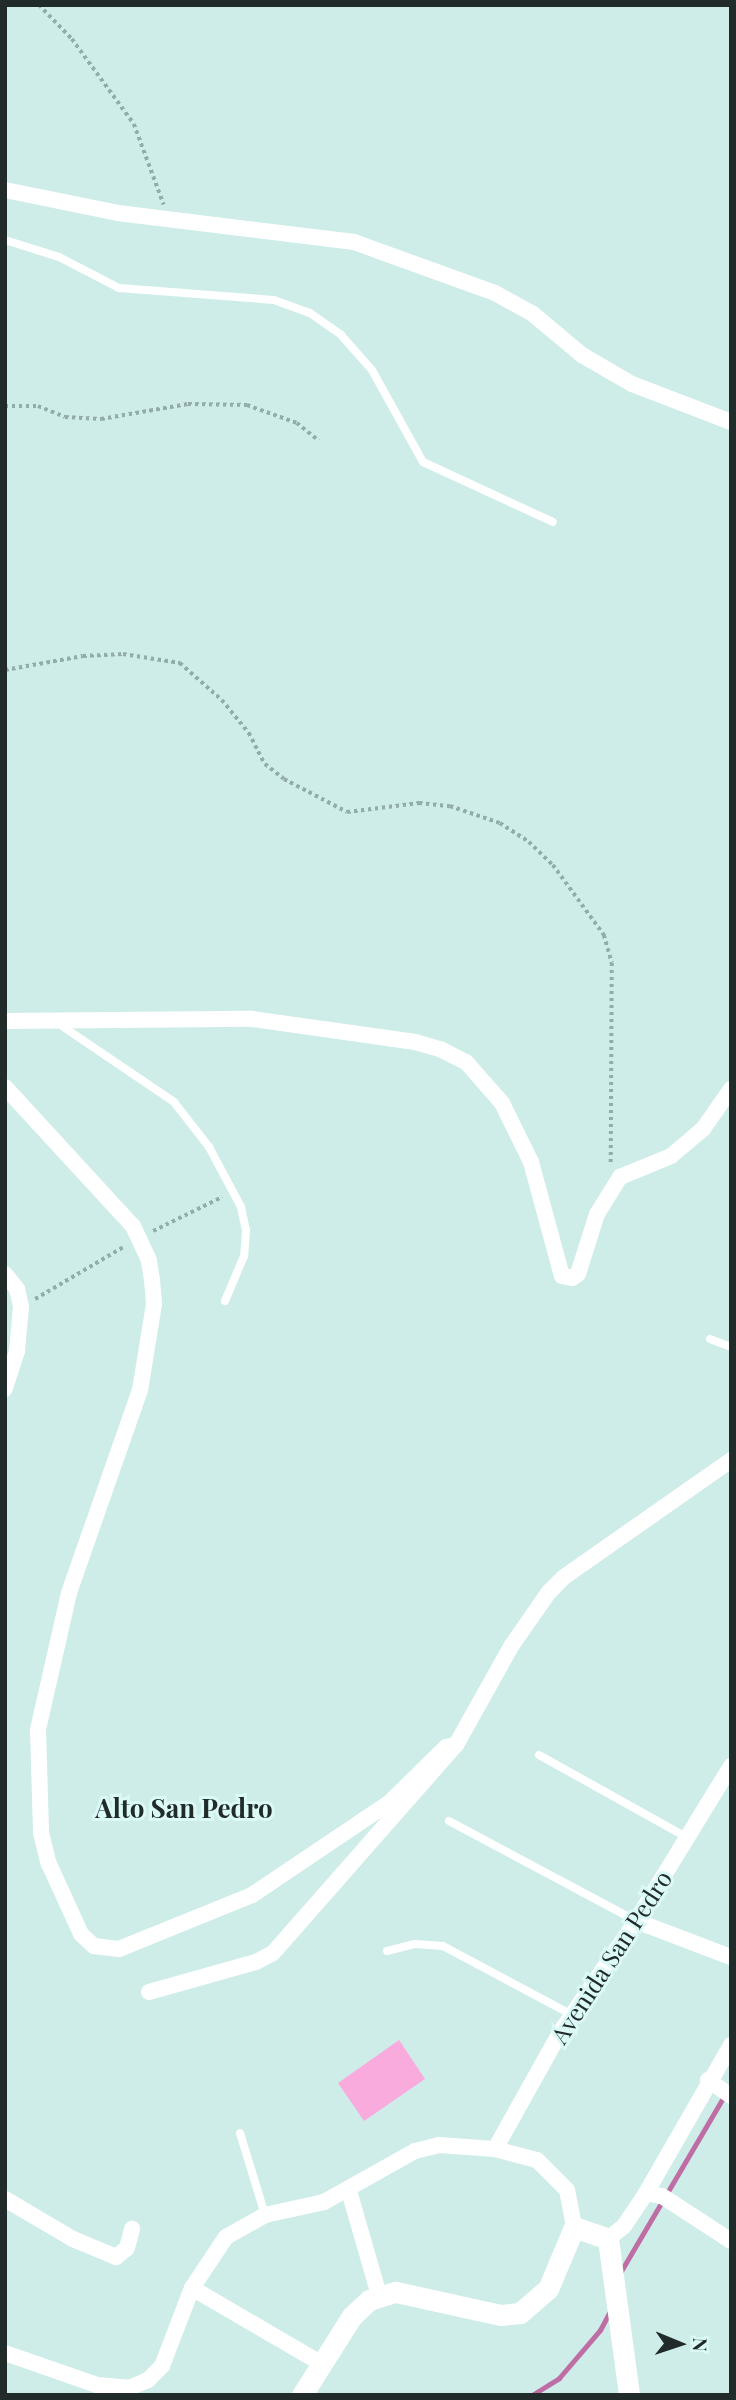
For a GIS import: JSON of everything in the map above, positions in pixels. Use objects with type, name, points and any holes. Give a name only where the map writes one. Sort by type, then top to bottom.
[{"type":"main road","points":[[302,2395],[352,2316],[379,2295],[396,2292],[501,2315],[520,2313],[548,2289],[574,2227],[608,2239],[629,2395]]},
{"type":"street","points":[[5,190],[168,219],[354,242],[456,277],[533,314],[582,355],[632,384],[731,422]]},
{"type":"street","points":[[5,1021],[252,1019],[415,1042],[466,1062],[485,1080],[522,1142],[545,1204],[562,1276],[572,1278],[578,1274],[597,1214],[620,1177],[671,1156],[703,1129],[731,1089]]},
{"type":"street","points":[[5,1087],[133,1226],[145,1249],[152,1280],[154,1304],[140,1390],[69,1593],[38,1730],[41,1833],[49,1864],[81,1934],[94,1946],[119,1949],[252,1895],[389,1802],[446,1747],[456,1745]]},
{"type":"street","points":[[5,1274],[17,1289],[20,1307],[17,1351],[5,1389]]},
{"type":"street","points":[[149,1992],[256,1962],[273,1953],[456,1745],[512,1645],[556,1585],[731,1460]]},
{"type":"street","name":"Avenida San Pedro","points":[[495,2150],[572,2015],[728,1777]]},
{"type":"street","points":[[636,1921],[731,1957]]},
{"type":"street","points":[[608,2239],[624,2226],[646,2193],[708,2080],[731,2045]]},
{"type":"street","points":[[708,2080],[731,2096]]},
{"type":"street","points":[[5,2353],[97,2385],[129,2388],[148,2380],[162,2366],[192,2288],[226,2237],[264,2215],[324,2202],[349,2191],[415,2151],[439,2145],[529,2156],[548,2167],[567,2190],[574,2227]]},
{"type":"street","points":[[349,2191],[379,2295]]},
{"type":"street","points":[[646,2193],[662,2196],[731,2241]]},
{"type":"street","points":[[5,2199],[73,2239],[116,2257],[127,2248],[132,2229]]},
{"type":"street","points":[[192,2288],[322,2364]]},
{"type":"lane","points":[[5,240],[60,257],[119,288],[274,300],[310,313],[341,335],[372,370],[423,463],[553,522]]},
{"type":"lane","points":[[54,1020],[174,1102],[209,1147],[241,1207],[246,1230],[244,1256],[225,1301]]},
{"type":"lane","points":[[710,1339],[731,1347]]},
{"type":"lane","points":[[539,1755],[688,1838]]},
{"type":"lane","points":[[449,1821],[636,1921]]},
{"type":"lane","points":[[387,1951],[415,1944],[443,1946],[572,2015]]},
{"type":"lane","points":[[240,2133],[264,2215]]},
{"type":"path","points":[[39,5],[72,39],[134,124],[153,167],[168,219]]},
{"type":"path","points":[[5,406],[38,406],[65,417],[101,419],[188,404],[247,405],[297,423],[319,441]]},
{"type":"path","points":[[5,670],[83,656],[123,654],[180,663],[222,700],[249,733],[265,764],[284,779],[347,812],[419,803],[450,806],[500,823],[528,842],[553,865],[604,935],[612,963],[609,1161],[620,1177]]},
{"type":"shaded area","points":[[399,2040],[425,2079],[364,2121],[338,2083]]},
{"type":"waterway","points":[[621,2271],[731,2084]]},
{"type":"waterway","points":[[532,2395],[559,2378],[600,2330],[610,2311]]},
{"type":"district","name":"Alto San Pedro","points":[[184,1808]]}]
